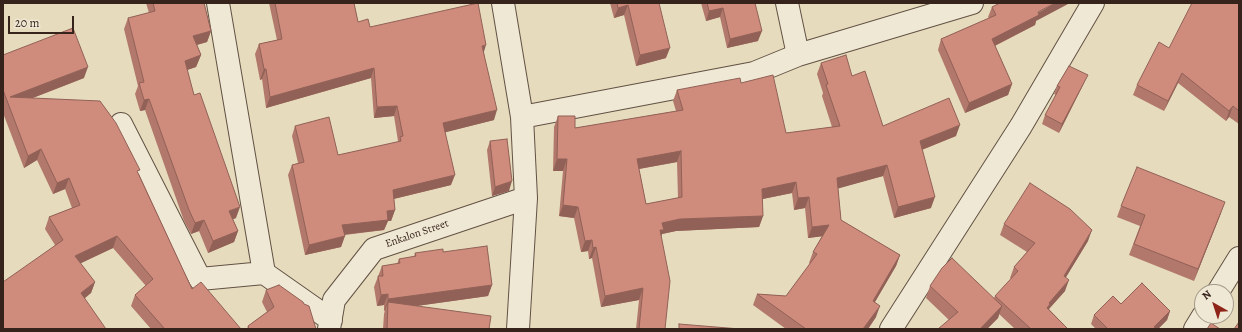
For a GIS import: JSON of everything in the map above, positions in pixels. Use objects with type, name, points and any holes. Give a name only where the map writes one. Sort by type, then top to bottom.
[{"type":"street","points":[[218,3],[264,273],[330,324]]},
{"type":"street","points":[[503,3],[522,117],[526,198],[518,329]]},
{"type":"street","points":[[787,3],[798,55]]},
{"type":"street","points":[[522,117],[754,73],[798,55],[972,3]]},
{"type":"street","points":[[891,329],[1021,126],[1093,3]]},
{"type":"street","points":[[121,124],[200,279],[264,273]]},
{"type":"street","name":"Enkalon Street","points":[[330,324],[334,300],[374,249],[526,198]]},
{"type":"street","points":[[1223,284],[1239,258]]},
{"type":"building","points":[[153,3],[204,3],[211,31],[193,36],[201,55],[185,61],[194,95],[200,93],[240,207],[229,211],[238,231],[213,241],[204,220],[195,223],[149,99],[144,100],[139,83],[144,82],[128,18],[155,11]]},
{"type":"building","points":[[275,3],[354,3],[358,22],[368,19],[370,27],[478,3],[486,45],[482,46],[497,110],[443,123],[455,175],[393,190],[395,210],[387,211],[388,220],[342,225],[345,236],[309,245],[292,165],[304,162],[295,126],[329,117],[338,155],[401,141],[400,137],[403,136],[397,106],[377,107],[374,68],[270,97],[266,69],[264,69],[259,44],[282,39]]},
{"type":"building","points":[[617,3],[659,3],[670,48],[640,55],[628,5],[618,8]]},
{"type":"building","points":[[707,3],[755,3],[762,31],[730,39],[723,8],[709,11]]},
{"type":"building","points":[[1000,3],[1055,3],[1038,12],[1039,15],[992,39],[1012,84],[969,103],[941,39],[996,15],[992,7]]},
{"type":"building","points":[[1192,3],[1239,3],[1239,111],[1233,106],[1229,111],[1182,73],[1168,101],[1137,85],[1159,42],[1169,48]]},
{"type":"building","points":[[73,28],[88,67],[10,97],[100,101],[116,123],[140,170],[137,171],[192,289],[201,282],[241,329],[163,329],[164,328],[135,295],[153,279],[117,236],[75,256],[95,282],[81,293],[106,329],[3,329],[3,282],[63,240],[49,217],[80,205],[69,178],[57,183],[41,149],[28,156],[3,90],[3,55]]},
{"type":"building","points":[[846,55],[852,76],[865,71],[883,126],[949,98],[960,125],[920,141],[935,197],[898,207],[887,165],[837,178],[841,220],[900,255],[873,301],[880,306],[863,329],[806,329],[757,294],[786,296],[817,254],[813,252],[829,225],[812,227],[809,197],[798,198],[796,182],[762,189],[763,216],[680,219],[662,223],[664,230],[660,230],[670,281],[665,329],[639,329],[643,288],[605,296],[596,247],[593,248],[592,240],[585,241],[578,207],[563,205],[567,159],[557,159],[558,116],[575,116],[575,128],[683,110],[677,90],[740,78],[741,83],[773,75],[786,133],[840,126],[826,85],[828,84],[821,63]],"holes":[[[681,151],[682,197],[646,204],[637,159]]]},
{"type":"building","points":[[1069,66],[1088,75],[1062,124],[1045,115],[1060,87],[1057,86]]},
{"type":"building","points":[[507,139],[512,181],[495,187],[490,141]]},
{"type":"building","points":[[1137,167],[1225,202],[1198,269],[1134,244],[1145,215],[1121,206]]},
{"type":"building","points":[[1030,183],[1070,209],[1092,230],[1064,276],[1069,280],[1049,303],[1050,304],[1047,308],[1068,329],[1031,329],[995,296],[1018,271],[1014,267],[1035,243],[1004,224]]},
{"type":"building","points":[[487,246],[492,285],[388,299],[388,294],[381,295],[378,276],[383,276],[382,266],[400,263],[399,259],[416,256],[415,253],[443,249],[443,252]]},
{"type":"building","points":[[952,258],[1002,306],[980,329],[938,329],[958,312],[930,286],[942,268]]},
{"type":"building","points":[[1142,283],[1170,311],[1154,327],[1157,329],[1108,329],[1094,315],[1113,296],[1121,304]]},
{"type":"building","points":[[279,285],[304,304],[309,306],[316,329],[249,329],[248,326],[274,307],[266,290]]},
{"type":"building","points":[[388,302],[491,316],[489,329],[387,329]]},
{"type":"building","points":[[1239,322],[1239,329],[1234,329]]},
{"type":"building","points":[[679,324],[740,329],[679,329]]},
{"type":"building","points":[[1210,324],[1212,324],[1220,329],[1207,329]]}]
